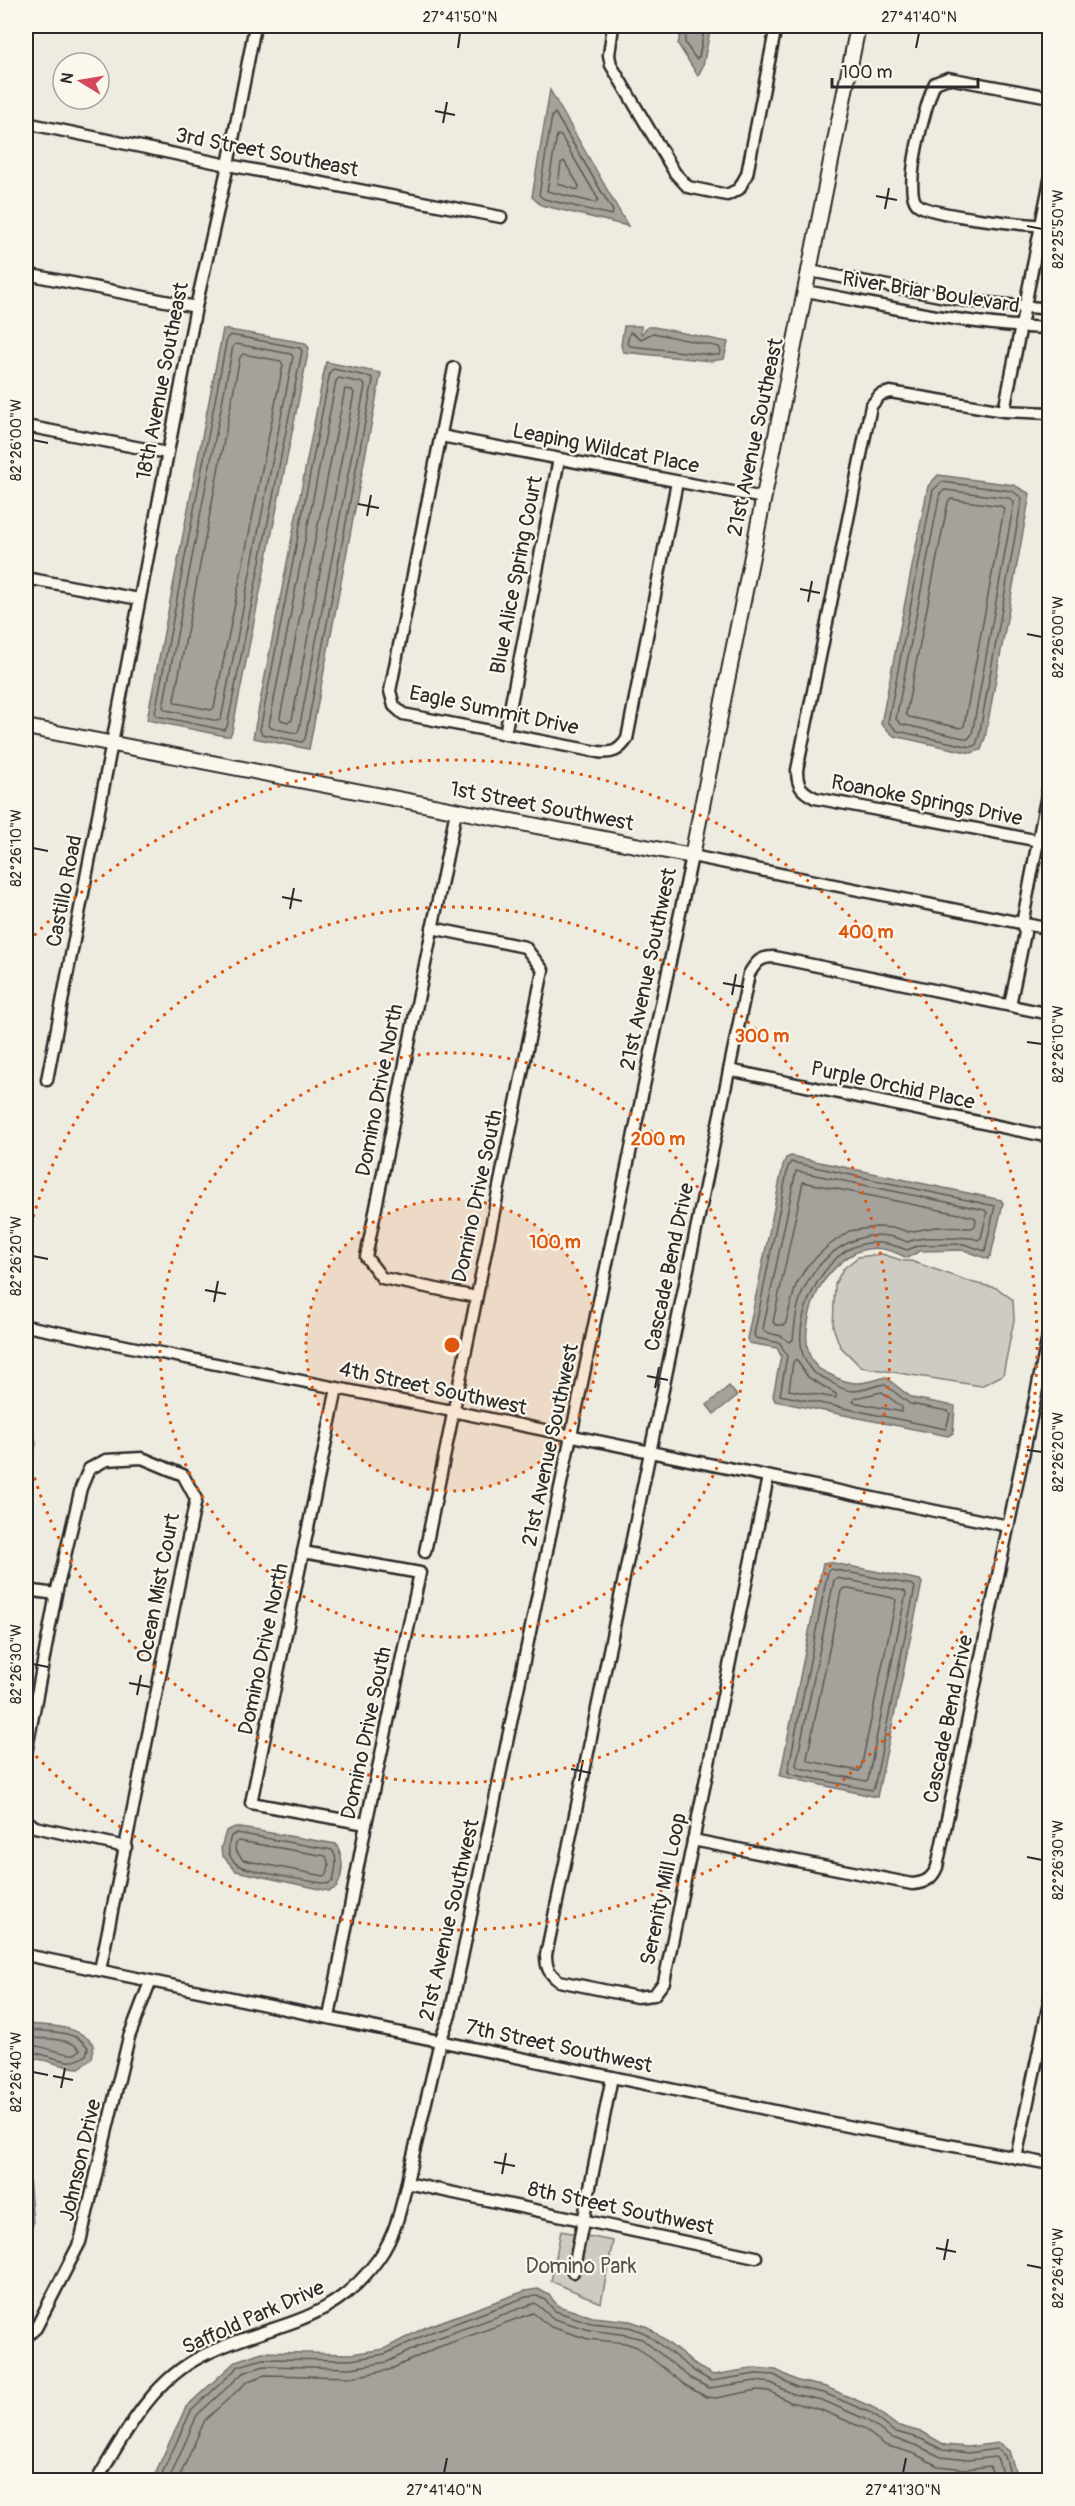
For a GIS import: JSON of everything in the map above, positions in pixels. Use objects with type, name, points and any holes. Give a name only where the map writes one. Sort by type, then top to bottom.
[{"type":"street","name":"18th Avenue Southeast","points":[[111,744],[196,307],[228,165],[255,26]]},
{"type":"street","points":[[613,26],[609,55],[611,65],[675,173],[688,187],[728,195],[740,189],[747,174],[776,26]]},
{"type":"street","name":"21st Avenue Southeast","points":[[692,856],[858,26]]},
{"type":"street","points":[[1045,226],[970,218],[925,208],[914,198],[911,180],[928,100],[935,83],[948,78],[1050,97]]},
{"type":"street","name":"3rd Street Southeast","points":[[26,123],[228,165],[501,217]]},
{"type":"street","points":[[1004,411],[1045,226],[1050,180]]},
{"type":"street","name":"River Briar Boulevard","points":[[810,271],[966,301],[1050,309]]},
{"type":"street","points":[[26,273],[196,307]]},
{"type":"street","name":"River Briar Boulevard","points":[[806,291],[963,321],[1050,328]]},
{"type":"street","name":"Eagle Summit Drive","points":[[454,368],[390,691],[394,706],[403,714],[598,752],[609,753],[621,749],[627,739],[677,482]]},
{"type":"street","name":"Roanoke Springs Drive","points":[[1050,413],[1004,411],[890,392],[880,395],[871,406],[797,770],[797,783],[803,792],[815,798],[1050,843]]},
{"type":"street","points":[[26,426],[167,453]]},
{"type":"street","name":"Leaping Wildcat Place","points":[[441,436],[764,498]]},
{"type":"street","name":"Blue Alice Spring Court","points":[[505,734],[559,459]]},
{"type":"street","points":[[26,578],[139,600]]},
{"type":"street","name":"1st Street Southwest","points":[[26,727],[692,856],[1050,929]]},
{"type":"street","name":"Castillo Road","points":[[47,1080],[111,744]]},
{"type":"street","points":[[1010,1005],[1025,933],[1022,924],[1050,779]]},
{"type":"street","name":"Domino Drive North","points":[[456,811],[366,1257],[382,1278],[476,1297]]},
{"type":"street","name":"21st Avenue Southwest","points":[[440,2041],[450,2015],[692,856]]},
{"type":"street","name":"Domino Drive South","points":[[424,1552],[543,970],[525,947],[432,928]]},
{"type":"street","name":"Cascade Bend Drive","points":[[651,1453],[749,974],[755,963],[764,957],[774,957],[1050,1014]]},
{"type":"street","name":"Purple Orchid Place","points":[[729,1070],[1050,1137]]},
{"type":"street","name":"4th Street Southwest","points":[[26,1326],[1008,1526]]},
{"type":"street","name":"Cascade Bend Drive","points":[[693,1840],[912,1884],[928,1881],[938,1868],[1050,1327]]},
{"type":"street","name":"Domino Drive North","points":[[337,1388],[251,1803],[366,1824]]},
{"type":"street","name":"Serenity Mill Loop","points":[[651,1453],[546,1955],[546,1966],[550,1974],[560,1981],[637,1997],[654,1995],[664,1982],[768,1477]]},
{"type":"street","name":"Ocean Mist Court","points":[[26,1753],[56,1594],[81,1488],[89,1469],[106,1460],[142,1458],[183,1475],[196,1499],[100,1970]]},
{"type":"street","name":"Domino Drive South","points":[[303,1552],[420,1574],[366,1824],[329,2017]]},
{"type":"street","points":[[26,1590],[56,1594]]},
{"type":"street","points":[[26,1820],[35,1827],[126,1847]]},
{"type":"street","name":"7th Street Southwest","points":[[26,1955],[847,2126],[1050,2164]]},
{"type":"street","name":"Johnson Drive","points":[[26,2337],[36,2328],[80,2242],[129,2037],[150,1982]]},
{"type":"street","points":[[1016,2158],[1050,1998]]},
{"type":"street","name":"Saffold Park Drive","points":[[98,2481],[133,2420],[156,2391],[183,2368],[203,2355],[316,2314],[344,2297],[380,2257],[392,2234],[440,2041]]},
{"type":"street","points":[[573,2272],[612,2077]]},
{"type":"street","name":"8th Street Southwest","points":[[406,2183],[756,2257]]},
{"type":"green space","points":[[882,1254],[997,1288],[1013,1300],[1014,1320],[1003,1375],[981,1386],[861,1367],[840,1346],[833,1327],[835,1284],[843,1269],[858,1257]]},
{"type":"green space","name":"Domino Park","points":[[561,2231],[613,2241],[601,2303],[551,2281]]},
{"type":"water","points":[[682,26],[711,26],[703,66],[698,76],[678,44]]},
{"type":"water","points":[[550,90],[628,226],[541,205],[532,197]]},
{"type":"water","points":[[624,326],[641,326],[641,334],[648,327],[654,327],[728,342],[724,359],[711,361],[623,352],[621,345]]},
{"type":"water","points":[[223,329],[305,343],[309,348],[230,736],[147,720]]},
{"type":"water","points":[[326,362],[381,373],[309,749],[253,738]]},
{"type":"water","points":[[938,475],[1014,485],[1030,494],[985,738],[981,750],[971,753],[894,736],[881,724],[928,486]]},
{"type":"water","points":[[791,1156],[1001,1200],[1003,1203],[991,1255],[988,1259],[964,1250],[920,1251],[907,1258],[884,1249],[871,1248],[859,1251],[840,1263],[824,1281],[808,1320],[808,1351],[818,1368],[843,1381],[856,1383],[870,1382],[885,1377],[912,1398],[955,1406],[953,1433],[948,1436],[775,1401],[773,1396],[781,1356],[777,1348],[749,1343],[747,1339],[783,1165],[786,1158]]},
{"type":"water","points":[[729,1386],[737,1396],[714,1414],[707,1405]]},
{"type":"water","points":[[26,1430],[34,1433],[36,1443],[26,1495]]},
{"type":"water","points":[[828,1562],[920,1580],[922,1583],[877,1797],[780,1776],[823,1563]]},
{"type":"water","points":[[235,1827],[336,1844],[342,1866],[336,1888],[329,1891],[236,1871],[222,1855],[221,1848],[226,1831]]},
{"type":"water","points":[[26,2024],[63,2027],[80,2033],[94,2045],[92,2058],[80,2068],[26,2058]]},
{"type":"water","points":[[26,2143],[33,2224],[26,2247]]},
{"type":"water","points":[[538,2289],[549,2295],[558,2306],[593,2317],[630,2321],[648,2327],[698,2367],[713,2375],[756,2368],[776,2370],[798,2381],[826,2387],[872,2407],[896,2425],[924,2433],[945,2445],[967,2447],[999,2443],[1009,2451],[1018,2480],[154,2480],[186,2407],[236,2361],[262,2352],[351,2354],[384,2349],[426,2327],[525,2291]]}]
